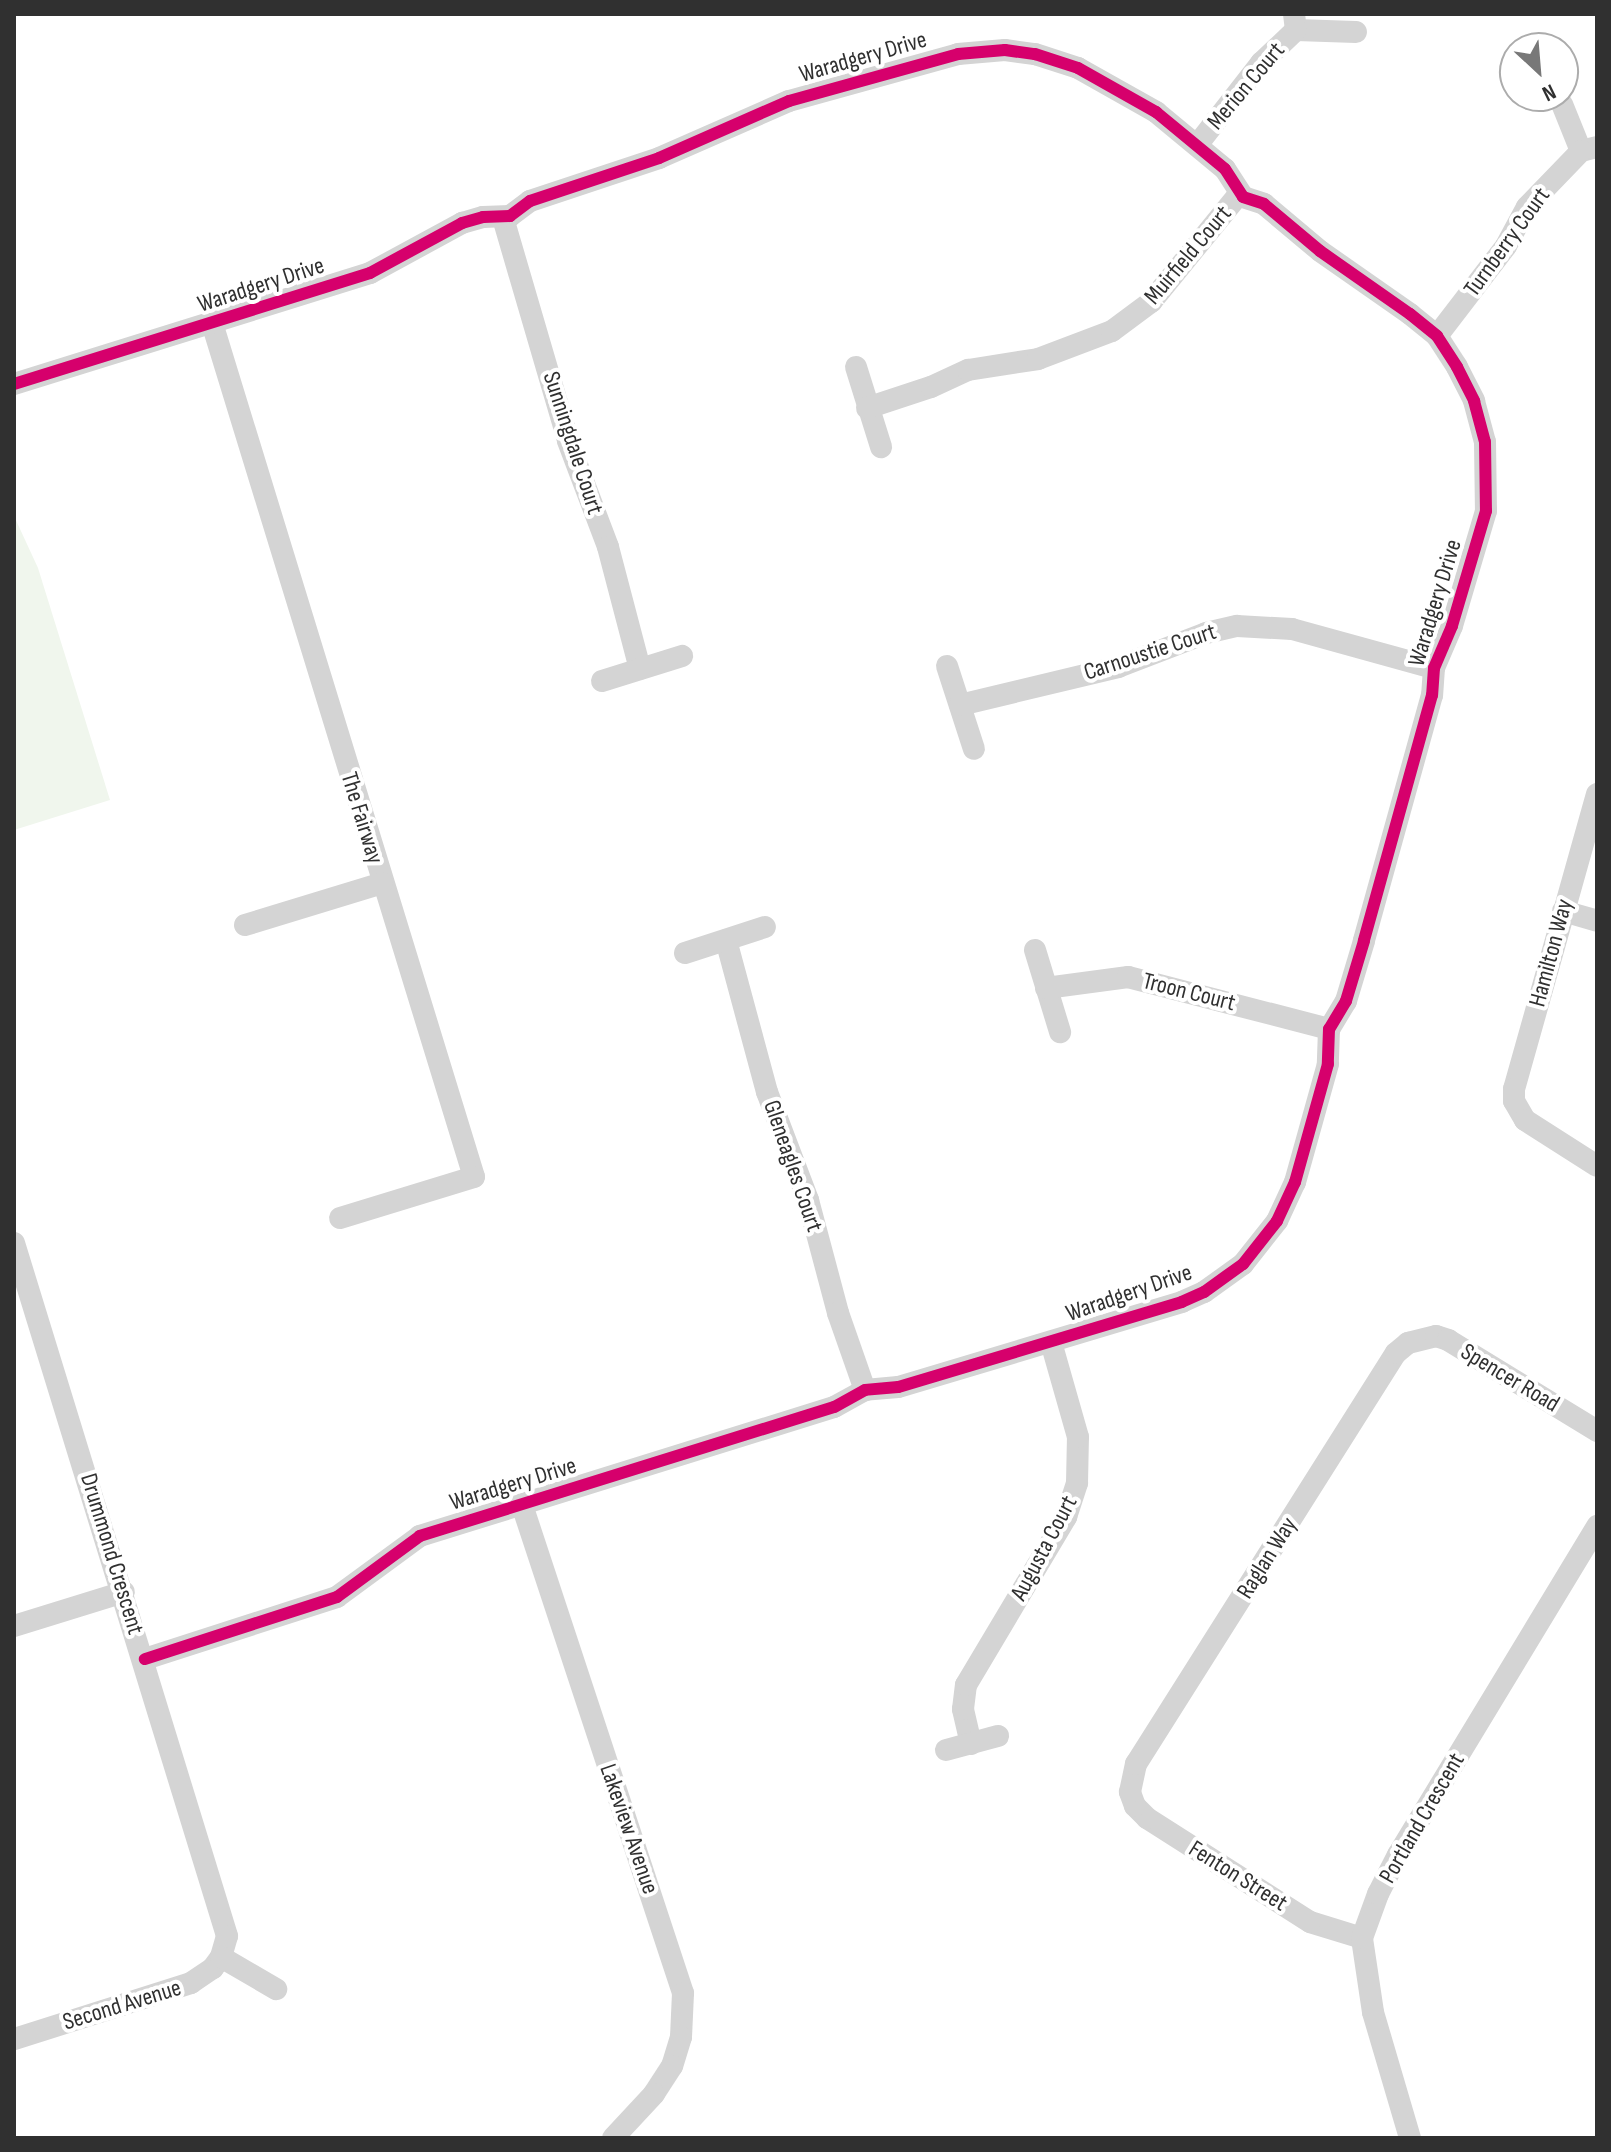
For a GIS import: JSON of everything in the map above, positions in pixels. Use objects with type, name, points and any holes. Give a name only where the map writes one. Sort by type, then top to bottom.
[{"type":"street","name":"Merion Court","points":[[1198,144],[1295,22],[1356,32]]},
{"type":"street","name":"Waradgery Drive","points":[[14,384],[370,273],[462,223],[483,217],[503,218],[530,201],[659,158],[789,101],[974,51],[1035,54],[1078,68],[1156,112],[1198,144],[1225,169],[1239,194],[1264,204],[1320,251],[1437,336],[1474,401],[1485,442],[1486,511],[1464,588],[1434,668],[1432,695],[1369,926],[1346,1001],[1329,1029],[1328,1064],[1295,1182],[1277,1221],[1255,1252],[1204,1292],[1051,1342],[891,1389],[865,1390],[834,1407],[407,1542],[356,1584],[311,1608],[145,1659]]},
{"type":"street","name":"Turnberry Court","points":[[1437,336],[1506,246],[1527,207],[1589,149],[1567,112]]},
{"type":"street","name":"Muirfield Court","points":[[867,408],[920,392],[968,370],[1038,359],[1112,331],[1151,302],[1239,194]]},
{"type":"street","name":"Sunningdale Court","points":[[503,218],[568,441],[608,547],[640,669]]},
{"type":"street","name":"The Fairway","points":[[212,323],[474,1177],[340,1218]]},
{"type":"street","points":[[856,367],[881,447]]},
{"type":"street","name":"Carnoustie Court","points":[[960,705],[1118,667],[1206,633],[1237,626],[1292,629],[1434,668]]},
{"type":"street","points":[[602,681],[682,656]]},
{"type":"street","points":[[947,666],[974,749]]},
{"type":"street","name":"Hamilton Way","points":[[1597,794],[1514,1089],[1519,1113],[1534,1128],[1597,1166]]},
{"type":"street","points":[[245,925],[382,883]]},
{"type":"street","points":[[1563,911],[1597,921]]},
{"type":"street","points":[[685,953],[765,927]]},
{"type":"street","name":"Gleneagles Court","points":[[726,940],[767,1092],[808,1200],[838,1313],[865,1390]]},
{"type":"street","points":[[1035,950],[1060,1032]]},
{"type":"street","name":"Troon Court","points":[[1046,988],[1128,977],[1329,1029]]},
{"type":"street","name":"Drummond Crescent","points":[[14,1243],[225,1922],[227,1936],[221,1957]]},
{"type":"street","name":"Spencer Road","points":[[1421,1337],[1436,1336],[1448,1340],[1597,1431]]},
{"type":"street","name":"Raglan Way","points":[[1130,1792],[1136,1764],[1396,1353],[1421,1337]]},
{"type":"street","name":"Augusta Court","points":[[971,1744],[963,1709],[966,1685],[1066,1517],[1077,1483],[1078,1437],[1051,1342]]},
{"type":"street","name":"Lakeview Avenue","points":[[522,1505],[683,1993],[681,2037],[672,2066],[654,2094],[613,2138]]},
{"type":"street","name":"Portland Crescent","points":[[1410,2138],[1373,2012],[1362,1938],[1378,1894],[1398,1855],[1597,1526]]},
{"type":"street","points":[[14,1626],[124,1592]]},
{"type":"street","points":[[946,1750],[998,1736]]},
{"type":"street","name":"Fenton Street","points":[[1130,1792],[1135,1806],[1147,1818],[1310,1922],[1362,1938]]},
{"type":"street","points":[[221,1957],[276,1989]]},
{"type":"street","name":"Second Avenue","points":[[14,2039],[191,1983],[204,1977],[221,1957]]},
{"type":"shaded area","points":[[14,516],[38,568],[110,800],[14,830]]},
{"type":"cycle path","points":[[14,384],[370,273],[462,223],[483,217],[510,216],[530,201],[659,158],[789,101],[958,54],[1005,50],[1035,54],[1078,68],[1156,112],[1225,169],[1243,197],[1264,204],[1320,251],[1437,336],[1474,401],[1485,442],[1486,511],[1452,626],[1434,668],[1432,695],[1346,1001],[1329,1029],[1328,1064],[1295,1182],[1277,1221],[1243,1264],[1204,1292],[1182,1302],[898,1387],[865,1390],[834,1407],[420,1536],[337,1597],[145,1659]]}]
